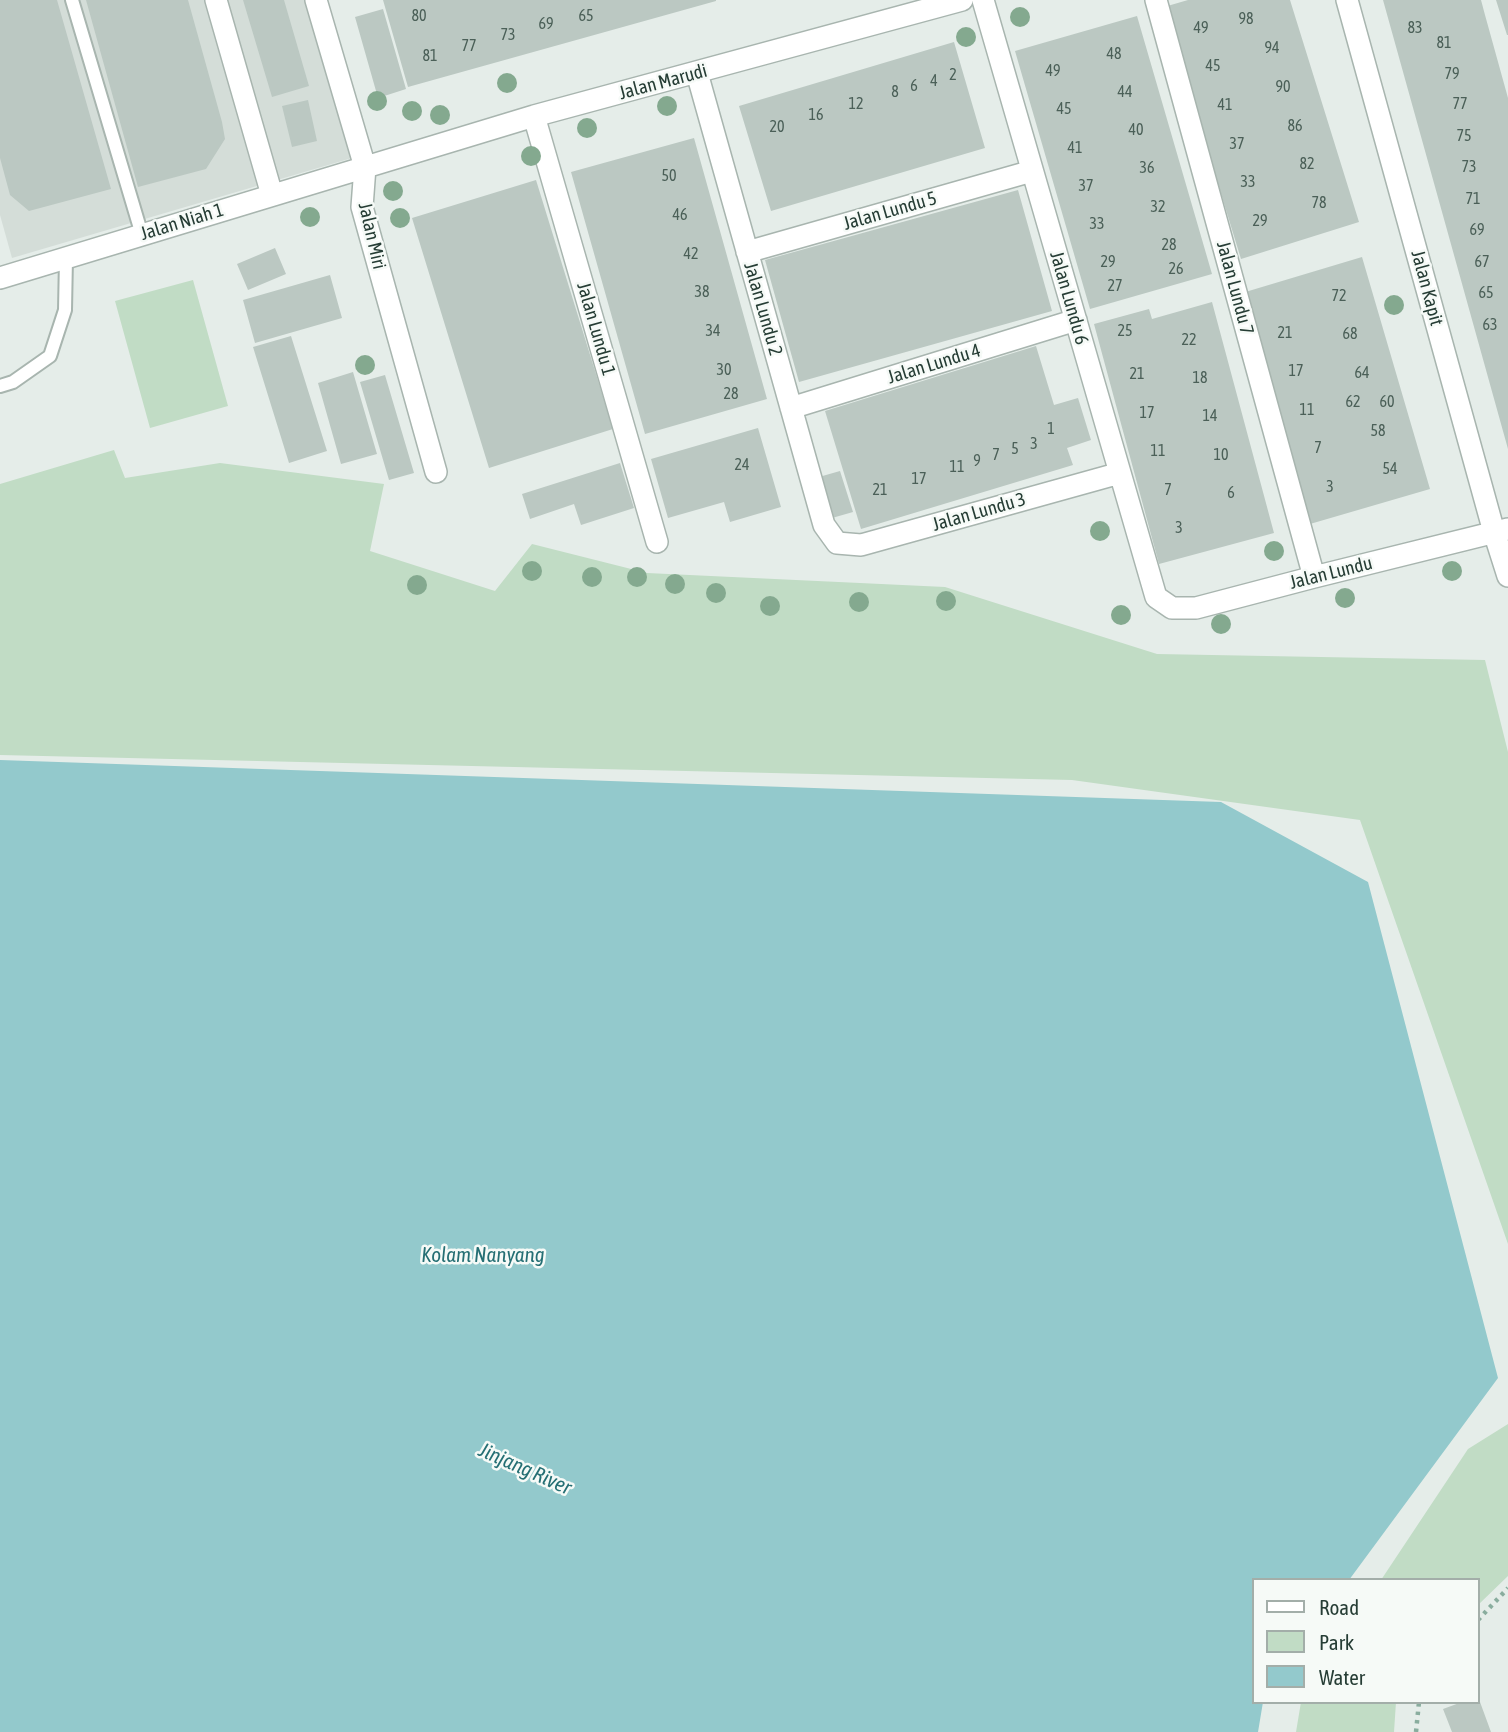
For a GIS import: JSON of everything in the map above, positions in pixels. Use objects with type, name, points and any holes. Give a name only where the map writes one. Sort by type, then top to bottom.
[{"type":"street","points":[[216,0],[272,195]]},
{"type":"street","name":"Jalan Miri","points":[[316,0],[365,167],[362,207],[436,472]]},
{"type":"street","name":"Jalan Marudi","points":[[365,167],[534,117],[962,0]]},
{"type":"street","name":"Jalan Lundu 6","points":[[983,0],[1156,597]]},
{"type":"street","name":"Jalan Lundu 7","points":[[1156,0],[1314,577]]},
{"type":"street","name":"Jalan Kapit","points":[[1347,0],[1501,530],[1508,576]]},
{"type":"street","name":"Jalan Lundu 2","points":[[696,73],[824,525],[837,543]]},
{"type":"street","name":"Jalan Lundu 1","points":[[534,117],[657,542]]},
{"type":"street","name":"Jalan Niah 1","points":[[1,275],[66,258],[365,167]]},
{"type":"street","name":"Jalan Lundu 5","points":[[747,252],[1032,170]]},
{"type":"street","name":"Jalan Lundu 4","points":[[792,408],[1076,320]]},
{"type":"street","name":"Jalan Lundu 3","points":[[837,543],[861,545],[1120,473]]},
{"type":"street","name":"Jalan Lundu","points":[[1156,597],[1172,608],[1196,608],[1501,530]]},
{"type":"lane","points":[[72,0],[142,235]]},
{"type":"lane","points":[[0,386],[13,382],[50,356],[65,310],[66,258]]},
{"type":"path","points":[[1480,1618],[1508,1588]]},
{"type":"path","points":[[1416,1732],[1419,1704]]},
{"type":"shaded area","points":[[0,0],[305,0],[352,158],[12,258],[0,215]]},
{"type":"green space","points":[[193,280],[228,406],[150,428],[115,301]]},
{"type":"green space","points":[[114,450],[125,478],[220,463],[384,484],[370,551],[495,591],[532,544],[647,573],[945,587],[1157,654],[1485,660],[1508,752],[1508,1244],[1360,820],[1072,780],[0,755],[0,484]]},
{"type":"green space","points":[[1508,1424],[1508,1576],[1480,1603],[1480,1578],[1382,1578],[1468,1449]]},
{"type":"green space","points":[[1301,1704],[1396,1704],[1394,1732],[1296,1732]]},
{"type":"water","name":"Kolam Nanyang","points":[[0,760],[1221,802],[1368,882],[1498,1378],[1350,1578],[1252,1578],[1252,1704],[1263,1704],[1258,1732],[0,1732]]},
{"type":"building","points":[[0,0],[57,0],[111,189],[29,211],[10,195],[0,158]]},
{"type":"building","points":[[86,0],[188,0],[225,139],[206,169],[138,187]]},
{"type":"building","points":[[243,0],[284,0],[309,86],[272,97]]},
{"type":"building","points":[[383,0],[716,0],[716,1],[408,87]]},
{"type":"building","points":[[1188,0],[1290,0],[1359,222],[1241,259],[1164,7]]},
{"type":"building","points":[[1383,0],[1481,0],[1508,98],[1508,449]]},
{"type":"building","points":[[1496,0],[1508,0],[1508,35],[1507,35]]},
{"type":"building","points":[[383,9],[406,89],[378,98],[355,17]]},
{"type":"building","points":[[1137,16],[1212,274],[1090,309],[1015,51]]},
{"type":"building","points":[[954,42],[985,148],[771,211],[739,106]]},
{"type":"building","points":[[308,100],[317,141],[292,147],[282,106]]},
{"type":"building","points":[[694,138],[767,399],[645,434],[571,172]]},
{"type":"building","points":[[536,180],[613,429],[489,468],[412,218]]},
{"type":"building","points":[[1018,190],[1052,311],[799,382],[765,260]]},
{"type":"building","points":[[275,248],[286,274],[248,290],[237,264]]},
{"type":"building","points":[[1362,257],[1430,489],[1310,524],[1242,293]]},
{"type":"building","points":[[330,275],[342,318],[255,343],[243,300]]},
{"type":"building","points":[[1212,302],[1274,533],[1159,564],[1094,324],[1149,309],[1152,319]]},
{"type":"building","points":[[291,336],[327,451],[289,463],[253,347]]},
{"type":"building","points":[[1036,346],[1054,405],[1078,398],[1091,440],[1067,448],[1073,465],[861,529],[825,411]]},
{"type":"building","points":[[353,372],[377,454],[341,464],[318,383]]},
{"type":"building","points":[[385,375],[414,473],[389,480],[360,382]]},
{"type":"building","points":[[758,428],[781,507],[730,522],[724,502],[668,518],[651,459]]},
{"type":"building","points":[[620,463],[634,508],[581,525],[574,504],[530,519],[522,494]]},
{"type":"building","points":[[840,471],[853,512],[825,520],[812,479]]},
{"type":"building","points":[[1480,1702],[1491,1732],[1452,1732],[1443,1709],[1457,1704]]},
{"type":"water label","name":"Jinjang River","points":[[525,1469]]}]
